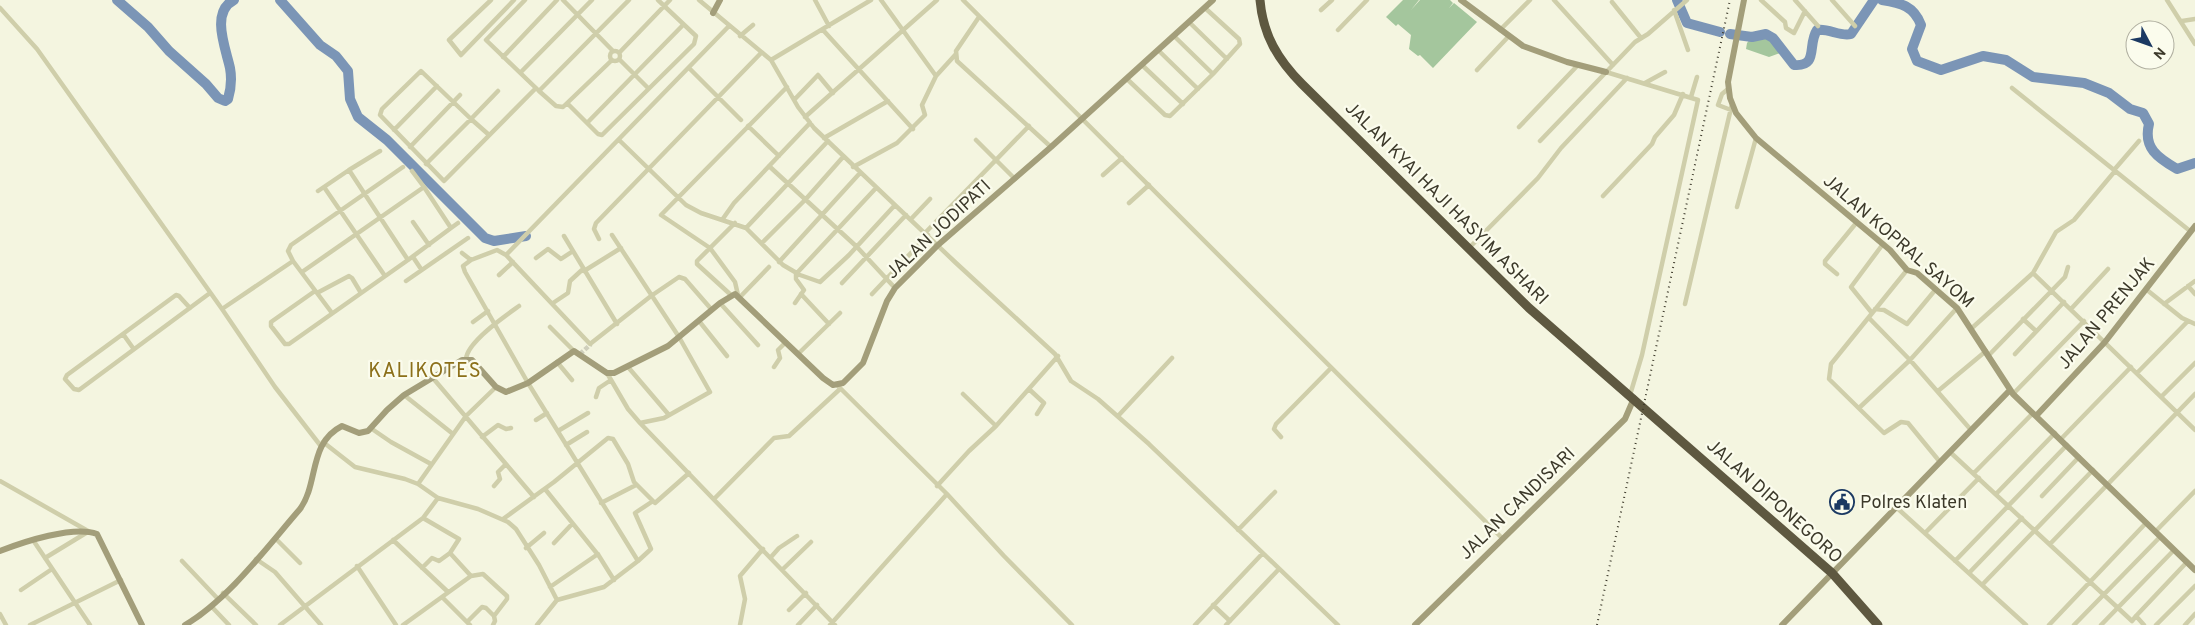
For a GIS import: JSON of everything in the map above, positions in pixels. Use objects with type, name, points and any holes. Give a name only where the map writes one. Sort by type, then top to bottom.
[{"type":"highway","name":"JALAN KYAI HAJI HASYIM ASHARI","points":[[1261,1],[1267,34],[1279,58],[1289,71],[1529,308],[1644,406]]},
{"type":"highway","name":"JALAN DIPONEGORO","points":[[1644,406],[1832,573],[1878,625]]},
{"type":"street","points":[[491,0],[449,40],[461,55],[514,0]]},
{"type":"street","points":[[526,0],[486,40],[522,72],[536,90],[556,106],[561,107],[568,104],[612,60],[619,59]]},
{"type":"street","points":[[503,56],[557,0]]},
{"type":"street","points":[[563,0],[612,52],[619,53]]},
{"type":"street","points":[[522,72],[592,0]]},
{"type":"street","points":[[488,134],[424,72],[420,71],[382,109],[381,116],[444,181],[488,134],[629,0]]},
{"type":"street","points":[[568,104],[598,134],[602,135],[696,42],[696,36],[658,0]]},
{"type":"street","points":[[648,88],[619,59],[619,53],[670,0]]},
{"type":"street","points":[[699,0],[771,60],[810,123],[853,167],[1058,356],[1071,381],[1098,398],[1118,416],[1338,625]]},
{"type":"street","points":[[713,13],[720,0]]},
{"type":"street","points":[[814,0],[829,26]]},
{"type":"street","points":[[771,60],[871,0]]},
{"type":"street","points":[[881,0],[936,76]]},
{"type":"street","points":[[805,117],[937,0]]},
{"type":"street","points":[[963,0],[1502,538]]},
{"type":"street","name":"JALAN JODIPATI","points":[[838,387],[863,364],[887,301],[896,288],[938,245],[1082,120],[1213,0]]},
{"type":"street","points":[[1321,10],[1332,0]]},
{"type":"street","points":[[1338,30],[1367,0]]},
{"type":"street","points":[[1461,0],[1508,37],[1531,50],[1698,100],[1632,396]]},
{"type":"street","points":[[1500,30],[1530,0]]},
{"type":"street","points":[[1554,0],[1612,66]]},
{"type":"street","name":"JALAN KOPRAL SAYOM","points":[[1744,0],[1728,72],[1728,90],[1731,107],[1740,120],[1756,138],[1883,244],[1907,270],[1917,273],[1957,308],[1972,328],[2012,392],[2174,550],[2194,567]]},
{"type":"street","points":[[1761,0],[1785,22],[1786,28],[1794,33],[1805,11]]},
{"type":"street","points":[[1795,0],[1818,26]]},
{"type":"street","points":[[1832,0],[1855,26]]},
{"type":"street","points":[[2167,0],[2195,44]]},
{"type":"street","points":[[1540,141],[1641,38],[1685,1]]},
{"type":"street","points":[[1612,2],[1641,38]]},
{"type":"street","points":[[0,8],[37,49],[222,309],[275,387],[322,443],[355,467],[418,484],[438,498],[473,507],[503,519],[516,529],[526,548],[539,565],[557,600]]},
{"type":"street","points":[[1127,79],[1166,116],[1170,116],[1213,74],[1240,42],[1205,8]]},
{"type":"street","points":[[1675,10],[1688,50]]},
{"type":"street","points":[[853,167],[898,143],[926,114],[922,106],[936,76],[956,54],[979,17]]},
{"type":"street","points":[[2182,21],[2195,19]]},
{"type":"street","points":[[1189,22],[1227,59]]},
{"type":"street","points":[[587,123],[683,25]]},
{"type":"street","points":[[740,36],[753,25]]},
{"type":"street","points":[[506,255],[730,26]]},
{"type":"street","points":[[823,30],[913,128]]},
{"type":"street","points":[[1174,36],[1213,74]]},
{"type":"street","points":[[1477,70],[1508,37]]},
{"type":"street","points":[[1158,50],[1198,89]]},
{"type":"street","points":[[612,52],[612,60]]},
{"type":"street","points":[[599,239],[594,230],[596,223],[647,168],[761,53]]},
{"type":"street","points":[[956,54],[959,64],[1051,147]]},
{"type":"street","points":[[1142,65],[1183,104]]},
{"type":"street","points":[[1519,127],[1578,65]]},
{"type":"street","points":[[690,69],[741,120]]},
{"type":"street","points":[[1645,83],[1665,72]]},
{"type":"street","points":[[794,100],[818,75],[833,93]]},
{"type":"street","points":[[1691,97],[1697,77]]},
{"type":"street","points":[[1469,248],[1538,178],[1561,148],[1627,78]]},
{"type":"street","points":[[394,130],[437,86]]},
{"type":"street","points":[[736,296],[734,282],[710,248],[661,217],[787,87]]},
{"type":"street","points":[[2012,88],[2115,170],[2194,228]]},
{"type":"street","points":[[1685,304],[1731,107],[1718,105],[1722,94],[1728,90]]},
{"type":"street","points":[[426,164],[498,91]]},
{"type":"street","points":[[1603,196],[1652,144],[1655,137],[1674,115],[1683,94]]},
{"type":"street","points":[[410,147],[460,95]]},
{"type":"street","points":[[746,228],[788,184],[826,139],[888,101]]},
{"type":"street","points":[[722,220],[810,123]]},
{"type":"street","points":[[748,126],[779,156]]},
{"type":"street","points":[[872,294],[1029,126]]},
{"type":"street","points":[[1737,207],[1756,138]]},
{"type":"street","points":[[619,140],[678,198],[695,210],[746,228],[779,262],[796,274],[821,282],[857,247],[895,205]]},
{"type":"street","points":[[976,140],[1015,179]]},
{"type":"street","points":[[1972,328],[2033,273],[2056,232],[2074,220],[2139,141]]},
{"type":"street","points":[[318,191],[380,151]]},
{"type":"street","points":[[762,243],[805,200],[843,157]]},
{"type":"street","points":[[1103,176],[1122,158]]},
{"type":"street","points":[[769,166],[857,247],[896,288]]},
{"type":"street","points":[[332,313],[293,261],[288,251],[289,247],[403,167]]},
{"type":"street","points":[[349,170],[408,260]]},
{"type":"street","points":[[412,171],[451,228]]},
{"type":"street","points":[[779,262],[860,173]]},
{"type":"street","points":[[1129,203],[1148,185]]},
{"type":"street","points":[[324,187],[385,276]]},
{"type":"street","points":[[302,272],[424,188]]},
{"type":"street","points":[[796,274],[876,188]]},
{"type":"street","points":[[911,220],[930,199]]},
{"type":"street","points":[[842,282],[906,215]]},
{"type":"street","points":[[414,222],[429,245]]},
{"type":"street","points":[[1837,274],[1825,264],[1825,260],[1857,222]]},
{"type":"street","points":[[362,293],[352,278],[348,276],[316,292],[271,322],[271,326],[284,343],[288,344],[362,293],[458,223]]},
{"type":"street","points":[[735,223],[698,259],[697,264],[736,296],[829,383],[838,387],[947,494],[1004,556],[1072,625]]},
{"type":"street","name":"JALAN PRENJAK","points":[[2034,414],[2104,342],[2147,290],[2194,228]]},
{"type":"street","points":[[612,235],[679,338],[710,392],[669,414],[640,423]]},
{"type":"street","points":[[564,236],[616,324]]},
{"type":"street","points":[[406,281],[468,238]]},
{"type":"street","points":[[1873,311],[1851,287],[1883,244]]},
{"type":"street","points":[[552,303],[568,293],[570,281],[584,270],[621,248]]},
{"type":"street","points":[[536,258],[548,249],[561,259],[573,251]]},
{"type":"street","points":[[638,561],[528,383],[463,268],[471,260],[497,250],[506,255],[590,344],[651,296],[681,276],[712,310]]},
{"type":"street","points":[[462,253],[471,260]]},
{"type":"street","points":[[413,256],[421,269]]},
{"type":"street","points":[[222,309],[293,261]]},
{"type":"street","points":[[499,276],[512,262]]},
{"type":"street","points":[[607,373],[614,373],[655,354],[679,338],[720,303],[736,296],[770,267]]},
{"type":"street","points":[[1938,391],[1988,353],[2065,277],[2068,268]]},
{"type":"street","points":[[2071,309],[2108,269]]},
{"type":"street","points":[[1907,270],[1830,368],[1829,379],[1885,434],[1905,421],[1940,462]]},
{"type":"street","points":[[2033,273],[2195,430]]},
{"type":"street","points":[[794,303],[804,290],[796,274]]},
{"type":"street","points":[[2164,304],[2195,281]]},
{"type":"street","points":[[2188,286],[2195,294]]},
{"type":"street","points":[[1873,311],[1884,310],[1906,324],[1936,289]]},
{"type":"street","points":[[2147,290],[2188,321],[2195,323]]},
{"type":"street","points":[[190,308],[180,296],[176,296],[67,375],[65,379],[74,389],[79,390],[133,348],[190,308],[210,293]]},
{"type":"street","points":[[801,294],[829,324]]},
{"type":"street","points":[[2015,354],[2064,302]]},
{"type":"street","points":[[720,303],[758,345]]},
{"type":"street","points":[[185,625],[211,606],[256,560],[304,505],[322,443],[342,426],[359,433],[372,429],[387,410],[404,395],[432,377],[466,359],[470,349],[496,324],[519,306]]},
{"type":"street","points":[[1859,408],[1910,360],[1957,308]]},
{"type":"street","points":[[473,322],[488,311]]},
{"type":"street","points":[[798,354],[840,313]]},
{"type":"street","points":[[1869,318],[1910,360],[1971,430]]},
{"type":"street","points":[[2023,319],[2036,331]]},
{"type":"street","points":[[699,321],[727,356]]},
{"type":"street","points":[[1782,625],[1971,430],[2084,321]]},
{"type":"street","points":[[2137,374],[2188,321]]},
{"type":"street","points":[[550,327],[574,351],[607,373],[628,409],[640,423],[783,569],[833,624],[947,494]]},
{"type":"street","points":[[123,334],[133,348]]},
{"type":"street","points":[[774,367],[780,358],[779,349],[786,342]]},
{"type":"street","points":[[466,359],[475,362],[496,387],[506,392],[528,383],[574,351]]},
{"type":"street","points":[[937,486],[1030,390],[1058,356]]},
{"type":"street","points":[[1118,416],[1172,358]]},
{"type":"street","points":[[556,362],[572,380]]},
{"type":"street","points":[[2161,397],[2195,363]]},
{"type":"street","points":[[628,367],[669,414]]},
{"type":"street","points":[[2061,439],[2130,367]]},
{"type":"street","points":[[1281,437],[1274,428],[1276,424],[1331,368]]},
{"type":"street","points":[[432,377],[482,437],[527,486],[534,497]]},
{"type":"street","points":[[596,397],[598,388],[611,380]]},
{"type":"street","points":[[418,484],[466,416],[496,387]]},
{"type":"street","points":[[714,499],[774,438],[789,436],[838,387]]},
{"type":"street","points":[[1030,390],[1045,404],[1038,414]]},
{"type":"street","points":[[964,394],[996,426]]},
{"type":"street","points":[[2050,544],[2195,394]]},
{"type":"street","points":[[404,395],[453,434]]},
{"type":"street","name":"JALAN CANDISARI","points":[[1415,625],[1625,419],[1632,396]]},
{"type":"street","points":[[536,420],[547,413]]},
{"type":"street","points":[[558,431],[588,413]]},
{"type":"street","points":[[1974,473],[2034,414]]},
{"type":"street","points":[[482,437],[498,425],[506,429],[511,428]]},
{"type":"street","points":[[372,429],[431,464]]},
{"type":"street","points":[[566,445],[587,432]]},
{"type":"street","points":[[1996,494],[2055,433]]},
{"type":"street","points":[[503,519],[546,489],[599,443],[612,438],[628,464],[636,485],[653,502]]},
{"type":"street","points":[[1955,561],[2067,445]]},
{"type":"street","points":[[1950,452],[2103,595],[2118,608],[2144,625]]},
{"type":"street","points":[[2042,496],[2079,457]]},
{"type":"street","points":[[494,486],[500,479],[498,472],[506,464]]},
{"type":"street","points":[[1982,585],[2093,470]]},
{"type":"street","points":[[537,625],[557,600],[594,591],[614,580],[651,549],[635,512],[653,502],[658,502],[689,473]]},
{"type":"street","points":[[1925,533],[1979,478]]},
{"type":"street","points":[[0,481],[100,538],[142,625]]},
{"type":"street","points":[[601,503],[636,485]]},
{"type":"street","points":[[546,489],[572,524],[598,554],[614,580]]},
{"type":"street","points":[[2074,625],[2195,491]]},
{"type":"street","points":[[1238,530],[1274,492]]},
{"type":"street","points":[[280,625],[423,518],[438,498]]},
{"type":"street","points":[[1896,507],[2026,625]]},
{"type":"street","points":[[422,568],[432,558],[439,562],[450,553],[459,539],[423,518]]},
{"type":"street","points":[[1969,573],[2022,518]]},
{"type":"street","points":[[2048,625],[2146,523]]},
{"type":"street","points":[[554,543],[572,524]]},
{"type":"street","points":[[0,551],[57,534],[88,532]]},
{"type":"street","points":[[45,558],[88,532]]},
{"type":"street","points":[[526,548],[544,533]]},
{"type":"street","points":[[771,557],[779,548],[797,536]]},
{"type":"street","points":[[275,538],[300,563]]},
{"type":"street","points":[[32,540],[90,625]]},
{"type":"street","points":[[393,540],[448,592]]},
{"type":"street","points":[[783,569],[811,542]]},
{"type":"street","points":[[740,625],[745,599],[740,576],[763,549]]},
{"type":"street","points":[[2101,625],[2174,550]]},
{"type":"street","points":[[450,553],[470,576]]},
{"type":"street","points":[[550,587],[598,554]]},
{"type":"street","points":[[1198,624],[1213,605],[1262,554]]},
{"type":"street","points":[[256,560],[275,572],[322,625]]},
{"type":"street","points":[[182,561],[220,596],[256,625]]},
{"type":"street","points":[[2128,625],[2187,562]]},
{"type":"street","points":[[357,566],[396,625]]},
{"type":"street","points":[[22,590],[52,569]]},
{"type":"street","points":[[1213,605],[1228,623],[1279,569]]},
{"type":"street","points":[[403,625],[470,576],[483,574],[507,596],[507,599],[494,616]]},
{"type":"street","points":[[30,625],[121,580]]},
{"type":"street","points":[[2156,625],[2195,586]]},
{"type":"street","points":[[789,610],[806,593]]},
{"type":"street","points":[[442,597],[468,624],[482,607],[486,608],[494,616],[495,622],[492,625]]},
{"type":"street","points":[[798,625],[817,605]]},
{"type":"street","points":[[211,606],[229,625]]},
{"type":"street","points":[[0,614],[6,625]]},
{"type":"street","points":[[2184,625],[2195,614]]},
{"type":"green space","points":[[1403,0],[1419,0],[1411,10],[1420,0],[1450,0],[1453,3],[1449,8],[1454,3],[1477,22],[1433,68],[1420,55],[1418,56],[1409,49],[1411,35],[1386,17]]},
{"type":"green space","points":[[1766,34],[1776,41],[1780,53],[1769,57],[1746,49],[1747,43],[1752,37]]},
{"type":"waterway","points":[[117,0],[148,27],[169,51],[206,84],[218,98],[225,101],[229,95],[231,76],[221,22],[227,6],[234,0]]},
{"type":"waterway","points":[[280,0],[320,45],[336,56],[348,71],[350,99],[358,117],[387,140],[485,238],[494,241],[526,236]]},
{"type":"waterway","points":[[1677,0],[1687,23],[1720,32]]},
{"type":"waterway","points":[[1730,34],[1752,37],[1766,34],[1773,38],[1794,65],[1802,65],[1810,59],[1814,36],[1817,30],[1851,34],[1874,0]]},
{"type":"waterway","points":[[1882,0],[1906,6],[1918,19],[1921,25],[1912,49],[1917,61],[1941,70],[1983,56],[2006,60],[2033,77],[2084,83],[2109,93],[2130,109],[2143,113],[2149,124],[2148,140],[2150,146],[2164,161],[2177,169],[2195,163]]},
{"type":"tunnel","points":[[580,354],[591,344]]},
{"type":"railway","points":[[1597,625],[1730,0]]},
{"type":"place","name":"Polres Klaten","points":[[1842,502]]},
{"type":"district","name":"KALIKOTES","points":[[425,370]]}]
